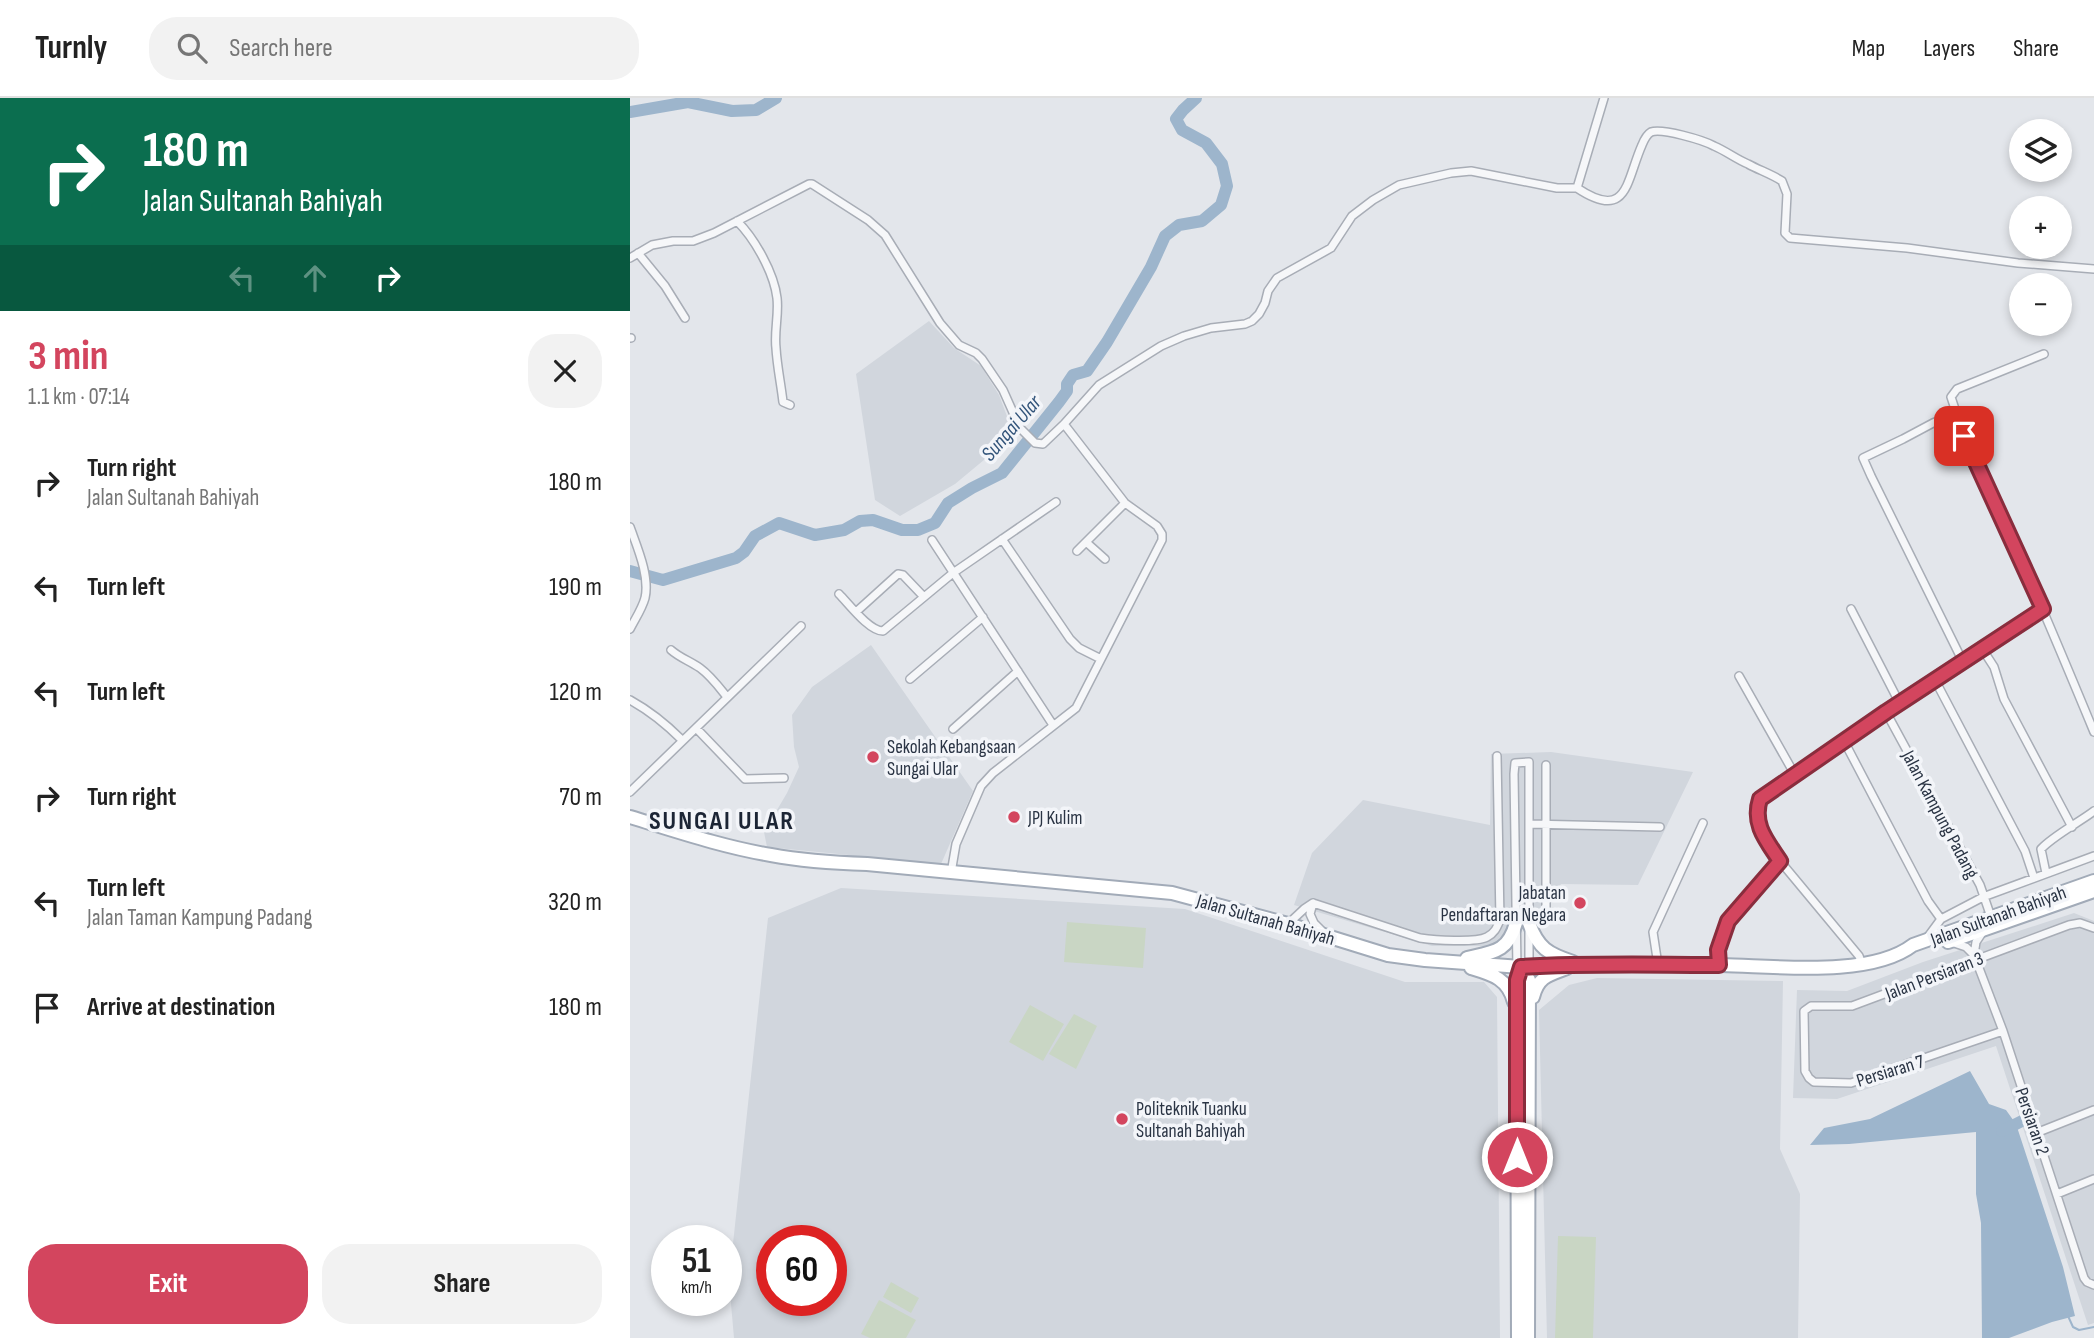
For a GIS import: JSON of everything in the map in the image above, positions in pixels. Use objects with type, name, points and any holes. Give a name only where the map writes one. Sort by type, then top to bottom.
[{"type":"main road","name":"Jalan Sultanah Bahiyah","points":[[630,817],[774,856],[1172,893],[1288,924],[1388,955],[1523,972],[1580,964],[1846,967],[1948,942],[2094,881]]},
{"type":"main road","name":"Jalan Sultanah Bahiyah","points":[[1904,953],[1913,945],[1925,941],[2094,891]]},
{"type":"main road","points":[[1453,962],[1503,948],[1523,923],[1547,951],[1580,964]]},
{"type":"main road","points":[[1453,962],[1503,981],[1512,995],[1528,1044],[1528,1338]]},
{"type":"main road","points":[[1523,1026],[1539,981],[1580,964]]},
{"type":"main road","points":[[1518,1338],[1517,1133],[1523,972]]},
{"type":"main road","points":[[1528,1044],[1522,1068],[1522,1113],[1517,1133],[1528,1172]]},
{"type":"street","points":[[1577,188],[1604,98]]},
{"type":"street","points":[[630,258],[652,246],[673,241],[693,241],[809,184],[868,220],[885,235],[940,323],[959,345],[982,359],[998,381],[1024,434],[1035,443],[1042,444],[1099,385],[1161,346],[1184,335],[1252,321],[1259,314],[1268,291],[1277,278],[1331,248],[1352,216],[1399,185],[1451,173],[1471,172],[1557,188],[1577,188],[1601,201],[1611,200],[1622,195],[1629,183],[1634,162],[1650,133],[1666,132],[1713,145],[1782,181],[1787,189],[1786,233],[1790,239],[1907,248],[2018,263],[2094,269]]},
{"type":"street","points":[[737,221],[751,236],[764,260],[776,294],[775,346],[783,402],[790,405]]},
{"type":"street","points":[[638,253],[665,286],[685,318]]},
{"type":"street","points":[[2044,354],[1957,389],[1951,397],[1964,436],[2043,609],[2094,732]]},
{"type":"street","points":[[1963,662],[1863,458],[1943,419],[1959,436],[1964,436]]},
{"type":"street","points":[[951,873],[956,844],[981,786],[993,773],[1076,708],[1162,540],[1157,526],[1125,503],[1064,424]]},
{"type":"street","points":[[839,593],[871,627],[878,632],[883,631],[953,573],[1056,502]]},
{"type":"street","points":[[1077,551],[1125,503]]},
{"type":"street","points":[[630,527],[644,571],[646,587],[645,598],[630,629]]},
{"type":"street","points":[[1002,539],[1070,639],[1079,648],[1101,659]]},
{"type":"street","points":[[932,540],[1053,725]]},
{"type":"street","points":[[1086,542],[1105,559]]},
{"type":"street","points":[[856,612],[898,574],[903,575],[924,597]]},
{"type":"street","points":[[1851,609],[1900,704]]},
{"type":"street","points":[[1861,964],[1859,956],[1780,861],[1760,830],[1756,812],[1760,799],[2043,609]]},
{"type":"street","points":[[910,679],[983,617]]},
{"type":"street","points":[[630,792],[801,626]]},
{"type":"street","points":[[671,650],[699,667],[727,697]]},
{"type":"street","points":[[1983,650],[1994,667],[2004,699],[2074,825]]},
{"type":"street","points":[[953,729],[1018,671]]},
{"type":"street","points":[[1739,676],[1795,775]]},
{"type":"street","points":[[1936,680],[2025,850],[2034,878]]},
{"type":"street","points":[[630,700],[646,709],[682,740]]},
{"type":"street","name":"Jalan Kampung Padang","points":[[1886,712],[1979,885],[1989,923]]},
{"type":"street","points":[[696,728],[745,779],[784,778]]},
{"type":"street","points":[[1844,741],[1928,901],[1941,919]]},
{"type":"street","points":[[1313,903],[1434,940],[1481,939],[1490,936],[1500,920],[1497,756]]},
{"type":"street","points":[[1529,762],[1523,972],[1523,923],[1514,774],[1515,763],[1529,762]]},
{"type":"street","points":[[1546,765],[1546,911]]},
{"type":"street","points":[[1499,773],[1514,774]]},
{"type":"street","points":[[2046,873],[2040,849],[2094,811]]},
{"type":"street","points":[[2074,825],[2094,817]]},
{"type":"street","points":[[1658,965],[1653,932],[1703,823]]},
{"type":"street","points":[[1529,824],[1660,827]]},
{"type":"street","points":[[1925,941],[1941,919],[1983,897],[2094,856]]},
{"type":"street","points":[[1719,965],[1718,950],[1728,921],[1780,861]]},
{"type":"street","points":[[1288,924],[1313,903]]},
{"type":"street","points":[[1313,903],[1310,914],[1314,923],[1327,936]]},
{"type":"street","points":[[1975,957],[1978,938],[1989,923]]},
{"type":"street","name":"Jalan Persiaran 3","points":[[1804,1044],[1804,1011],[1811,1006],[1852,1006],[1975,957],[2069,925],[2080,923],[2094,928]]},
{"type":"street","points":[[1948,942],[1959,944],[1975,957]]},
{"type":"street","name":"Persiaran 2","points":[[1975,957],[2003,1031],[2084,1278],[2094,1285]]},
{"type":"street","name":"Persiaran 7","points":[[1804,1044],[1805,1071],[1809,1078],[1814,1082],[1851,1083],[2003,1031]]},
{"type":"street","points":[[2036,1133],[2094,1110]]},
{"type":"street","points":[[2057,1194],[2094,1179]]},
{"type":"shaded area","points":[[929,321],[954,348],[981,366],[999,395],[1014,435],[955,484],[900,516],[875,500],[856,374]]},
{"type":"shaded area","name":"Sekolah Kebangsaan Sungai Ular","points":[[871,645],[973,791],[941,864],[767,847],[764,832],[799,767],[794,747],[792,715],[812,687]]},
{"type":"shaded area","points":[[1551,752],[1693,772],[1638,885],[1561,884],[1535,929],[1507,930],[1492,946],[1432,946],[1294,905],[1312,853],[1363,800],[1490,825],[1491,754]]},
{"type":"shaded area","name":"Politeknik Tuanku Sultanah Bahiyah","points":[[841,888],[1185,909],[1405,982],[1484,982],[1497,997],[1500,1338],[734,1338],[732,1316],[742,1316],[742,1225],[735,1225],[768,918]]},
{"type":"shaded area","points":[[2074,913],[2094,921],[2094,1323],[2088,1325],[1996,1046],[1837,1099],[1793,1098],[1797,990],[1847,991],[1923,962]]},
{"type":"shaded area","points":[[1597,978],[1783,981],[1780,1149],[1800,1194],[1798,1338],[1547,1338],[1539,1010],[1569,985]]},
{"type":"green space","points":[[1067,922],[1146,928],[1143,968],[1064,962]]},
{"type":"green space","points":[[1030,1005],[1064,1024],[1043,1061],[1009,1042]]},
{"type":"green space","points":[[1074,1014],[1097,1026],[1076,1069],[1049,1054]]},
{"type":"green space","points":[[1558,1236],[1596,1237],[1593,1338],[1555,1338]]},
{"type":"green space","points":[[891,1282],[919,1298],[911,1313],[883,1297]]},
{"type":"green space","points":[[879,1300],[916,1320],[906,1338],[870,1338],[861,1334]]},
{"type":"water","points":[[1970,1071],[1989,1104],[2006,1110],[2016,1124],[2063,1267],[2075,1316],[2009,1338],[1982,1338],[1981,1223],[1976,1194],[1976,1132],[1810,1145],[1824,1128],[1870,1119]]},
{"type":"waterway","points":[[630,112],[688,102],[732,111],[756,110],[776,98]]},
{"type":"waterway","name":"Sungai Ular","points":[[630,571],[663,580],[736,558],[744,552],[755,536],[779,523],[815,535],[844,530],[860,521],[873,520],[902,530],[918,530],[935,523],[948,503],[1002,473],[1067,391],[1067,384],[1073,375],[1087,371],[1107,342],[1151,267],[1165,236],[1179,225],[1202,221],[1221,205],[1227,186],[1222,164],[1206,143],[1182,130],[1176,119],[1196,98]]},
{"type":"waterway","points":[[2002,1131],[2022,1121]]},
{"type":"waterway","points":[[2068,1316],[2073,1327],[2079,1330],[2094,1327]]},
{"type":"place","name":"Sekolah Kebangsaan Sungai Ular","points":[[873,757]]},
{"type":"place","name":"JPJ Kulim","points":[[1014,817]]},
{"type":"place","name":"Jabatan Pendaftaran Negara","points":[[1580,903]]},
{"type":"place","name":"Politeknik Tuanku Sultanah Bahiyah","points":[[1122,1119]]},
{"type":"district","name":"SUNGAI ULAR","points":[[722,820]]},
{"type":"route","points":[[1517,1157],[1517,980],[1521,967],[1580,964],[1719,965],[1718,950],[1728,921],[1780,861],[1760,830],[1756,812],[1760,799],[2043,609],[1964,436]]}]
